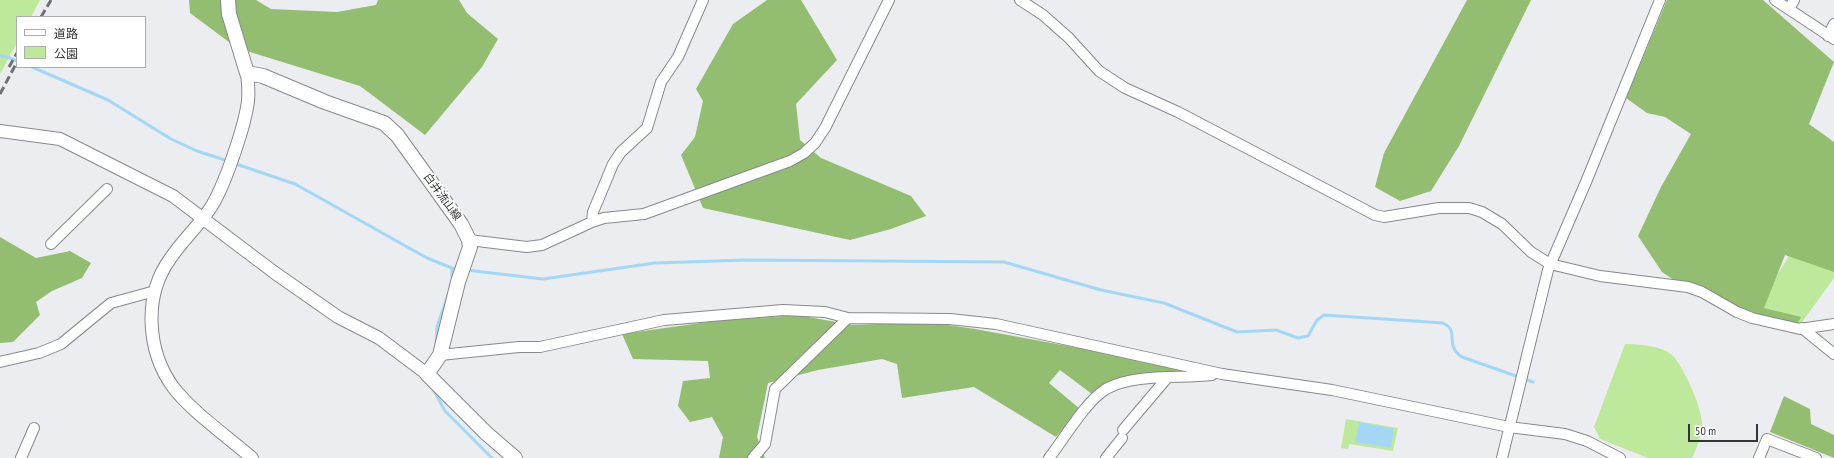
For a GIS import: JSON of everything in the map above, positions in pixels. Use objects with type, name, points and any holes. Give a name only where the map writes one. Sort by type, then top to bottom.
[{"type":"main road","points":[[228,0],[229,14],[247,73]]},
{"type":"main road","name":"白井流山線","points":[[247,73],[263,76],[326,102],[384,123],[397,135],[461,224],[469,240]]},
{"type":"main road","points":[[469,240],[470,247],[458,282],[440,355],[427,374],[486,433],[515,458]]},
{"type":"street","points":[[592,222],[593,212],[613,164],[621,152],[647,128],[661,82],[681,51],[703,0]]},
{"type":"street","points":[[469,240],[527,247],[542,246],[592,222],[604,218],[644,214],[748,177],[804,153],[814,143],[825,128],[888,0]]},
{"type":"street","points":[[1020,0],[1043,16],[1069,38],[1100,71],[1125,88],[1178,112],[1364,210],[1384,217],[1449,207],[1469,208],[1482,212],[1502,224],[1531,252],[1550,264],[1600,276],[1688,287],[1702,292],[1737,312],[1752,318],[1802,328],[1834,324]]},
{"type":"street","points":[[1502,458],[1533,333],[1542,289],[1550,264],[1660,0]]},
{"type":"street","points":[[1775,0],[1831,38],[1834,24]]},
{"type":"street","points":[[1789,10],[1794,0]]},
{"type":"street","points":[[247,73],[248,100],[242,126],[223,181],[214,202],[204,218],[169,259],[155,291],[152,310],[152,328],[154,348],[165,375],[185,401],[252,458]]},
{"type":"street","points":[[0,131],[60,139],[173,196],[275,273],[338,317],[379,338],[427,374]]},
{"type":"street","points":[[51,244],[107,189]]},
{"type":"street","points":[[0,362],[39,353],[61,344],[111,303],[155,291]]},
{"type":"street","points":[[440,355],[519,347],[540,347],[664,320],[784,310],[825,312],[848,318],[950,319],[996,324],[1222,374],[1332,390],[1411,405],[1509,427],[1565,434],[1587,441],[1620,458]]},
{"type":"street","points":[[753,458],[765,444],[775,389],[848,318]]},
{"type":"street","points":[[1802,328],[1834,354]]},
{"type":"street","points":[[1049,458],[1089,404],[1105,390],[1122,382],[1222,374]]},
{"type":"street","points":[[1106,458],[1167,378]]},
{"type":"street","points":[[21,458],[34,428]]},
{"type":"street","points":[[1759,458],[1767,439],[1816,458]]},
{"type":"green space","points":[[0,0],[40,0],[32,16],[16,16],[16,45],[0,74]]},
{"type":"green space","points":[[189,0],[256,0],[271,9],[337,12],[376,5],[378,0],[459,0],[467,13],[498,39],[482,67],[425,135],[360,86],[237,48],[190,13]]},
{"type":"green space","points":[[767,0],[801,0],[837,60],[796,104],[800,140],[821,158],[911,196],[926,216],[891,229],[850,240],[703,208],[681,155],[695,137],[703,101],[696,89],[733,24]]},
{"type":"green space","points":[[1467,0],[1531,0],[1459,146],[1431,191],[1400,201],[1375,187],[1384,153]]},
{"type":"green space","points":[[1667,0],[1763,0],[1834,62],[1809,124],[1834,142],[1834,272],[1785,255],[1764,308],[1801,317],[1797,325],[1739,309],[1677,282],[1662,272],[1638,236],[1661,187],[1691,134],[1665,117],[1647,113],[1626,98]]},
{"type":"green space","points":[[1828,194],[1834,198],[1834,278],[1800,325],[1752,315]]},
{"type":"green space","points":[[0,237],[36,258],[70,251],[91,263],[82,278],[52,291],[36,302],[40,315],[13,342],[0,343]]},
{"type":"green space","points":[[797,315],[853,325],[927,322],[975,329],[1172,365],[1199,372],[1122,378],[1092,394],[1060,370],[1049,383],[1080,409],[1056,437],[974,387],[902,398],[897,364],[882,359],[818,370],[768,383],[757,437],[765,458],[719,458],[723,437],[712,417],[690,422],[678,406],[683,381],[710,378],[708,361],[633,359],[622,334],[715,321]]},
{"type":"green space","points":[[1625,344],[1643,345],[1663,349],[1672,355],[1682,368],[1699,407],[1702,423],[1699,441],[1692,458],[1648,458],[1600,439],[1594,427]]},
{"type":"green space","points":[[1784,396],[1810,409],[1811,424],[1834,435],[1834,458],[1770,432]]},
{"type":"green space","points":[[1346,419],[1398,428],[1393,451],[1349,444],[1348,449],[1341,448]]},
{"type":"water","points":[[1359,422],[1394,429],[1391,448],[1355,442]]},
{"type":"waterway","points":[[0,56],[16,61]]},
{"type":"waterway","points":[[34,68],[108,100],[171,139],[197,151],[228,161]]},
{"type":"waterway","points":[[233,163],[295,184],[427,258],[452,268],[459,269]]},
{"type":"waterway","points":[[466,270],[543,279],[655,263],[746,260],[1004,262],[1101,290],[1164,303],[1237,332],[1276,330],[1298,338],[1308,336],[1317,320],[1324,315],[1443,323],[1451,330],[1452,343],[1456,352],[1462,357],[1533,382]]},
{"type":"waterway","points":[[452,268],[452,280]]},
{"type":"waterway","points":[[436,344],[437,327],[448,295]]},
{"type":"waterway","points":[[433,389],[445,411],[492,458]]},
{"type":"railway","points":[[42,16],[51,0]]},
{"type":"railway","points":[[9,67],[16,55]]},
{"type":"railway","points":[[0,94],[16,64]]}]
